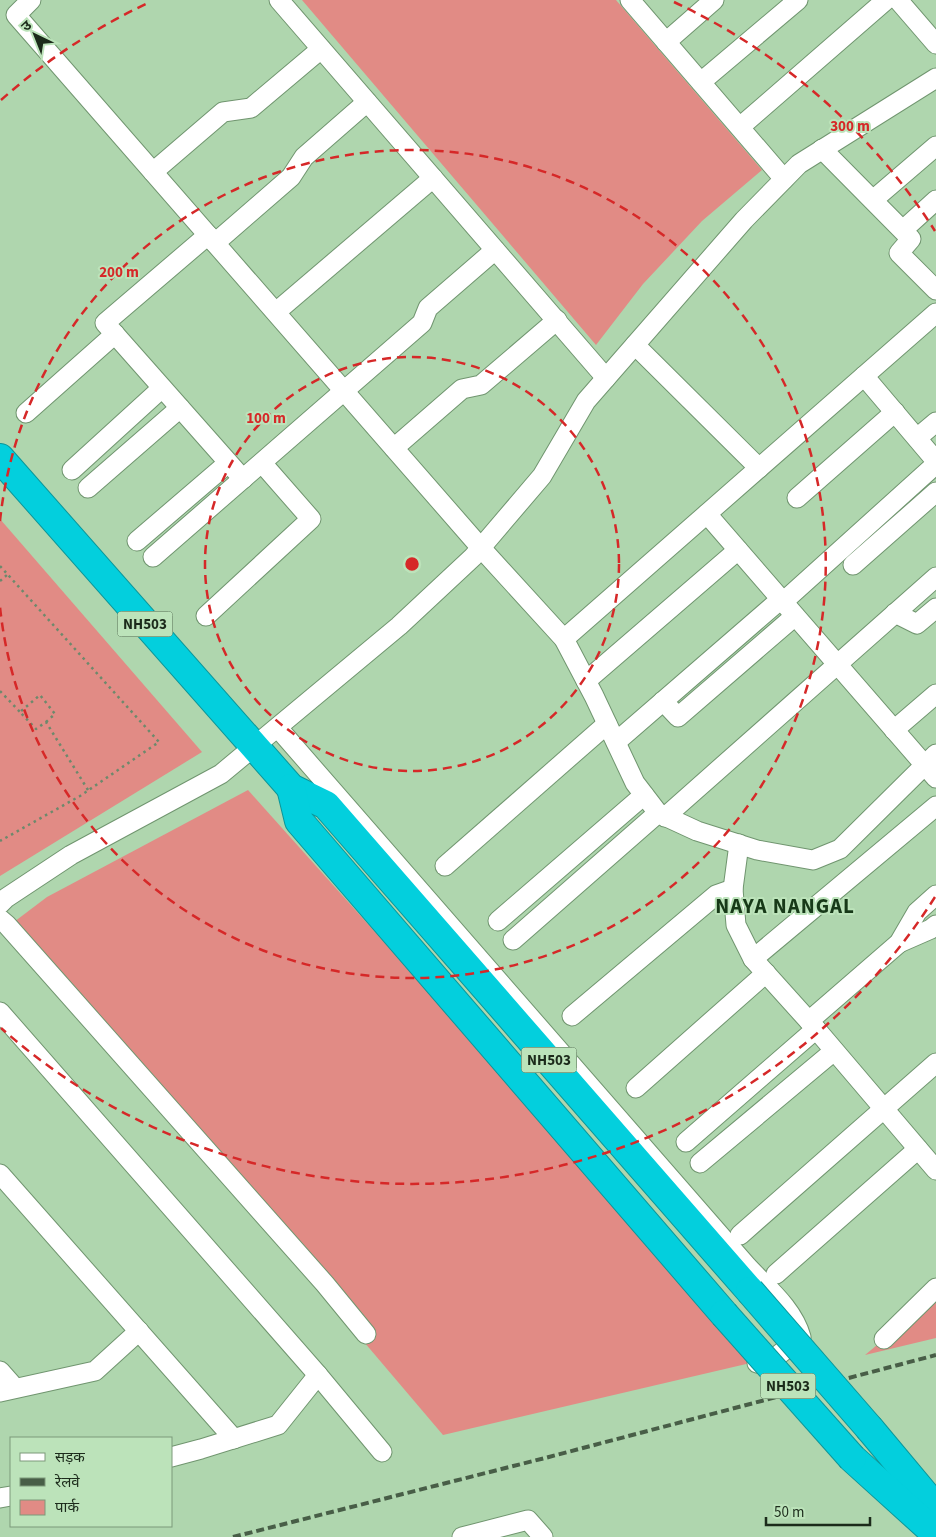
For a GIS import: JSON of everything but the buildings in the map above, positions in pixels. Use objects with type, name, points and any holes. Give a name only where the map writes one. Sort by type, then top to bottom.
[{"type":"highway","name":"NH503","points":[[0,458],[291,788],[326,805],[330,809],[927,1497],[936,1504]]},
{"type":"highway","name":"NH503","points":[[291,788],[299,821],[724,1314],[852,1458],[936,1534]]},
{"type":"street","points":[[31,0],[16,15],[481,548],[564,639],[635,783],[662,815],[697,832],[757,850],[813,860],[840,849],[932,766],[894,730],[707,514]]},
{"type":"street","points":[[279,0],[606,378]]},
{"type":"street","points":[[630,0],[784,179]]},
{"type":"street","points":[[666,42],[714,0]]},
{"type":"street","points":[[701,82],[798,0]]},
{"type":"street","points":[[740,127],[886,0]]},
{"type":"street","points":[[898,0],[936,44]]},
{"type":"street","points":[[153,172],[223,112],[251,108],[321,49]]},
{"type":"street","points":[[0,904],[6,898],[71,855],[222,774],[399,626],[481,548],[542,476],[586,401],[744,220],[784,179],[799,164],[936,78]]},
{"type":"street","points":[[242,479],[105,323],[291,177],[304,157],[367,102]]},
{"type":"street","points":[[873,200],[936,146]]},
{"type":"street","points":[[822,149],[911,239],[899,253],[936,290]]},
{"type":"street","points":[[276,312],[433,178]]},
{"type":"street","points":[[903,230],[936,200]]},
{"type":"street","points":[[153,557],[422,323],[428,308],[495,250]]},
{"type":"street","points":[[564,639],[936,313]]},
{"type":"street","points":[[394,448],[462,389],[481,385],[556,320]]},
{"type":"street","points":[[26,412],[115,334]]},
{"type":"street","points":[[635,345],[759,468]]},
{"type":"street","points":[[616,742],[663,701],[678,717],[786,606],[936,462],[864,376]]},
{"type":"street","points":[[72,470],[162,388]]},
{"type":"street","points":[[88,488],[180,408]]},
{"type":"street","points":[[797,498],[895,412]]},
{"type":"street","points":[[917,438],[936,422]]},
{"type":"street","points":[[206,616],[311,519],[262,462]]},
{"type":"street","points":[[137,541],[228,463]]},
{"type":"street","points":[[853,565],[936,492]]},
{"type":"street","points":[[586,681],[738,550]]},
{"type":"street","points":[[513,940],[662,815],[936,577]]},
{"type":"street","points":[[896,613],[917,624],[936,608]]},
{"type":"street","points":[[894,730],[936,694]]},
{"type":"street","points":[[444,866],[607,724]]},
{"type":"street","points":[[278,728],[787,1310],[797,1325],[801,1337],[766,1365],[754,1362],[315,857],[306,828]]},
{"type":"street","points":[[498,922],[644,795]]},
{"type":"street","points":[[753,959],[936,806]]},
{"type":"street","points":[[330,809],[355,817]]},
{"type":"street","points":[[739,844],[733,889],[736,925],[753,959],[813,1025],[936,1170]]},
{"type":"street","points":[[830,853],[851,878]]},
{"type":"street","points":[[572,1016],[716,894],[733,889]]},
{"type":"street","points":[[686,1142],[813,1025],[899,942],[917,912],[936,895]]},
{"type":"street","points":[[0,920],[7,925],[325,1284],[366,1334]]},
{"type":"street","points":[[899,942],[931,929],[936,924]]},
{"type":"street","points":[[636,1088],[766,973]]},
{"type":"street","points":[[0,1012],[318,1375],[382,1452]]},
{"type":"street","points":[[700,1163],[834,1051]]},
{"type":"street","points":[[740,1235],[936,1063]]},
{"type":"street","points":[[776,1274],[918,1149]]},
{"type":"street","points":[[0,1174],[234,1439]]},
{"type":"street","points":[[884,1339],[936,1288]]},
{"type":"street","points":[[0,1372],[7,1390],[95,1371],[139,1331]]},
{"type":"street","points":[[172,1457],[278,1425],[318,1375]]},
{"type":"street","points":[[467,1536],[528,1520],[543,1537]]},
{"type":"path","points":[[0,566],[159,742],[88,790],[0,841]]},
{"type":"path","points":[[0,581],[7,575]]},
{"type":"path","points":[[0,691],[36,729],[55,714],[40,695],[20,712]]},
{"type":"path","points":[[46,722],[88,790]]},
{"type":"green space","points":[[302,0],[616,0],[762,170],[702,221],[643,284],[596,345]]},
{"type":"green space","points":[[0,519],[202,752],[0,876]]},
{"type":"green space","points":[[248,790],[759,1361],[443,1435],[10,925],[47,897]]},
{"type":"green space","points":[[936,1296],[936,1338],[865,1355]]},
{"type":"railway","points":[[233,1537],[545,1458],[936,1355]]},
{"type":"district","name":"NAYA NANGAL","points":[[785,906]]}]
